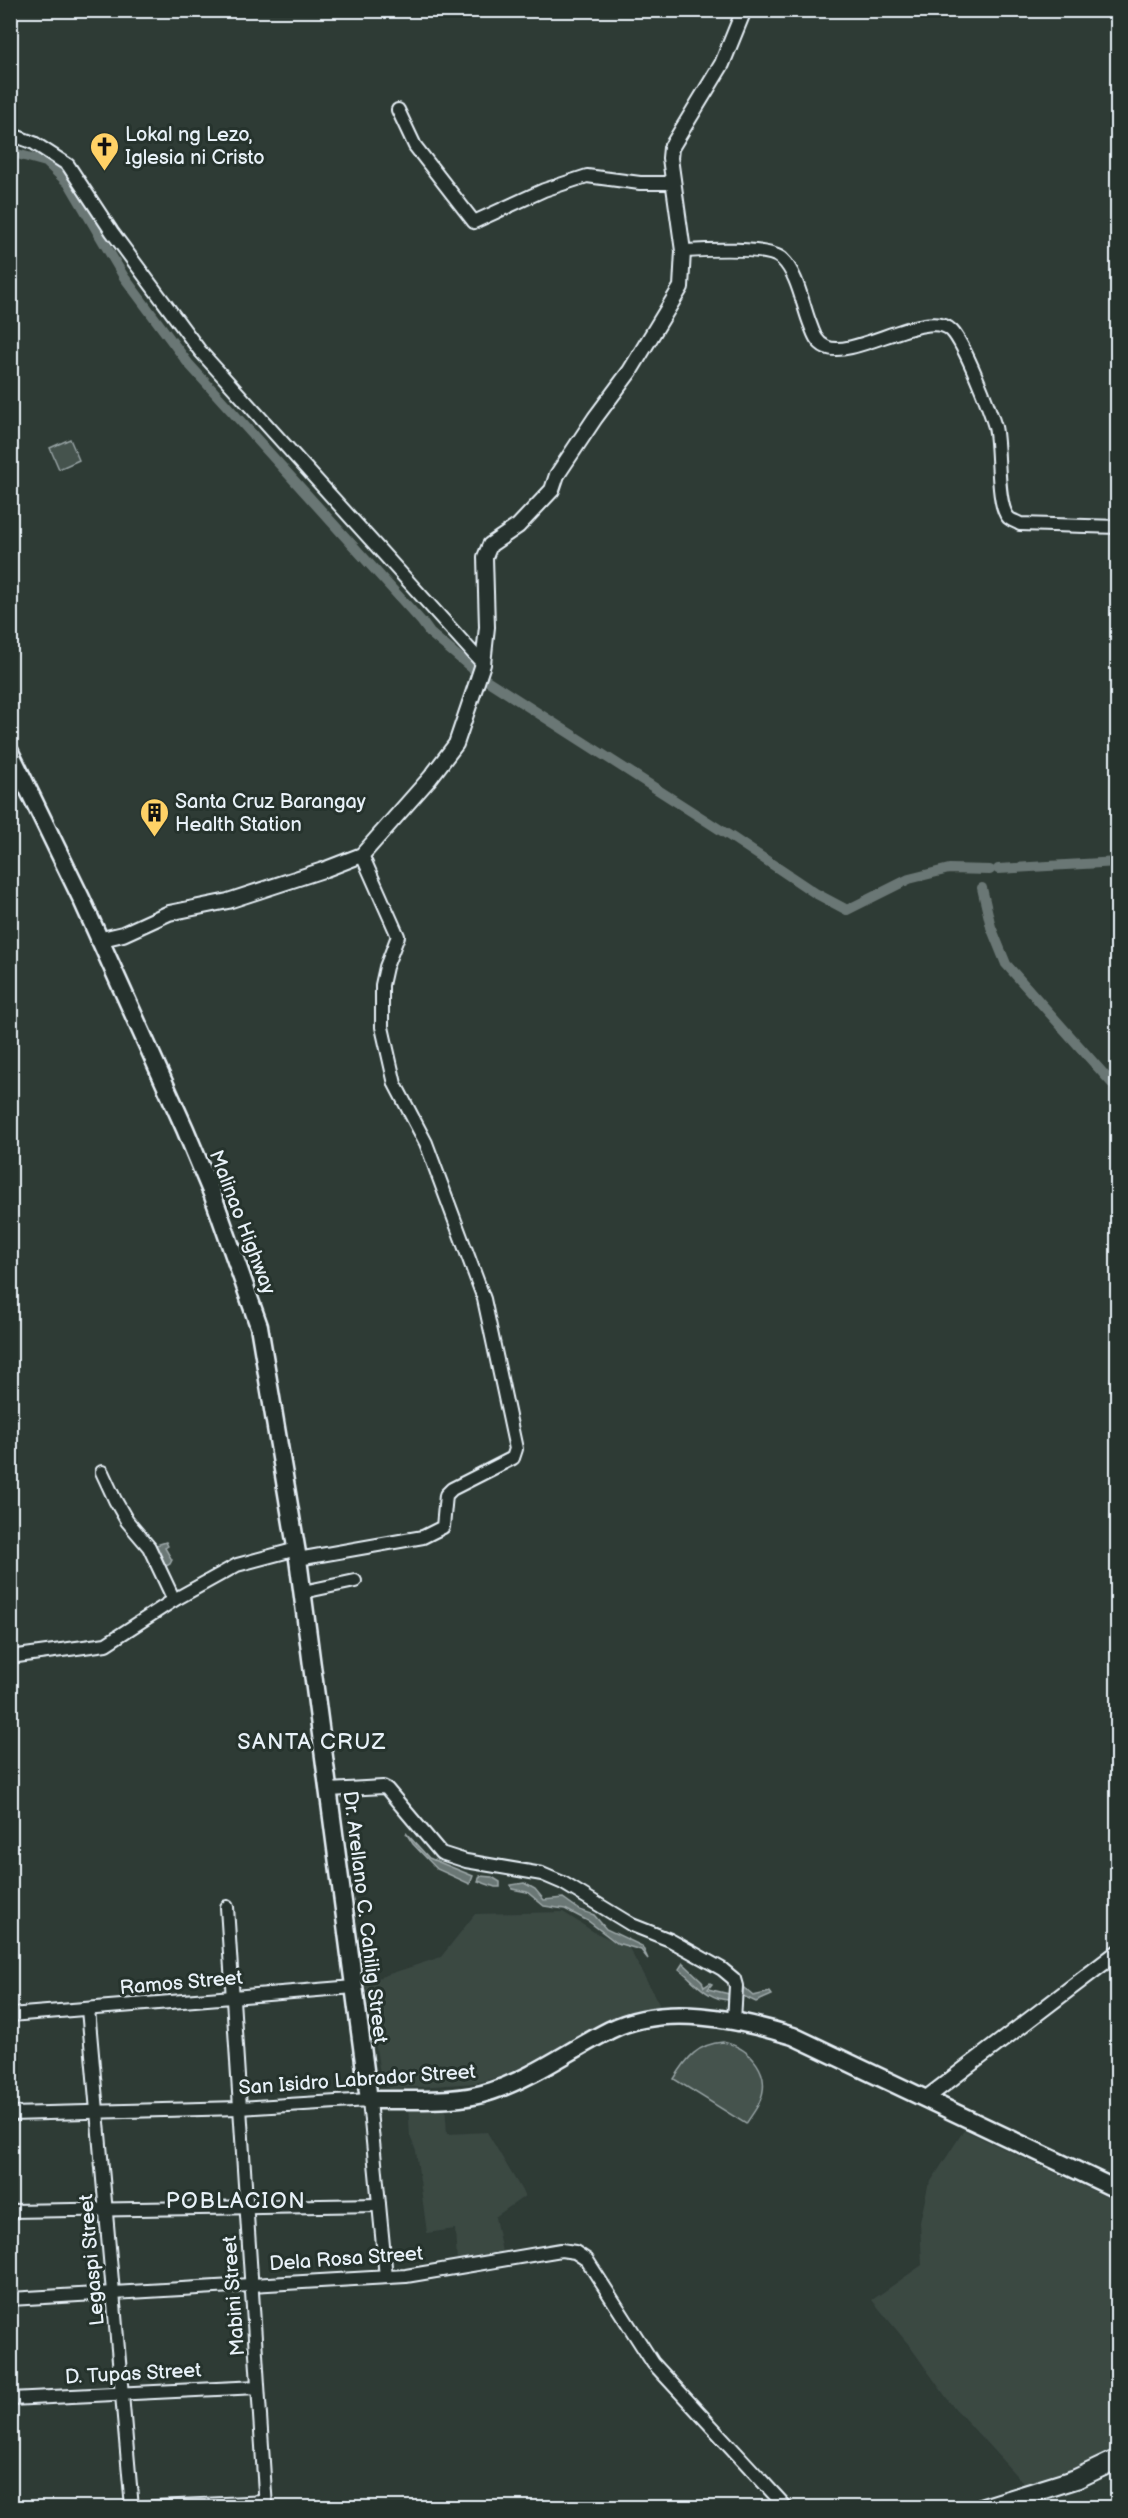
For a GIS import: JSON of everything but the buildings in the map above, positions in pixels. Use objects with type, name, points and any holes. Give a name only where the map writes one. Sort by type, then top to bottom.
[{"type":"main road","name":"Malinao Highway","points":[[10,752],[81,898],[213,1196],[259,1326],[298,1554],[322,1742]]},
{"type":"main road","name":"Dr. Arellano C. Cahilig Street","points":[[322,1742],[369,2100]]},
{"type":"main road","name":"San Isidro Labrador Street","points":[[369,2100],[439,2098],[490,2092],[514,2082],[611,2030],[637,2021],[687,2017],[734,2021],[793,2036],[1118,2190]]},
{"type":"main road","points":[[982,2508],[1076,2478],[1118,2459]]},
{"type":"street","points":[[98,940],[123,934],[169,913],[228,901],[362,855],[430,778],[456,744],[483,664],[487,627],[485,557],[490,545],[518,526],[552,490],[557,475],[630,371],[681,287],[683,251],[671,148],[722,64],[744,10]]},
{"type":"street","points":[[398,110],[415,146],[474,222],[544,190],[586,176],[640,183],[674,183]]},
{"type":"street","points":[[10,134],[34,143],[68,165],[112,232],[200,351],[483,664]]},
{"type":"street","points":[[683,251],[720,249],[766,253],[781,257],[792,273],[815,338],[825,347],[840,351],[895,332],[932,325],[946,327],[953,332],[965,355],[996,429],[1003,504],[1008,517],[1020,524],[1118,527]]},
{"type":"street","points":[[10,1657],[106,1644],[174,1600],[237,1565],[423,1537],[436,1532],[443,1527],[446,1495],[453,1489],[513,1458],[516,1449],[484,1299],[426,1143],[395,1084],[382,1027],[382,985],[398,936],[362,855]]},
{"type":"street","points":[[102,1472],[127,1521],[149,1547],[174,1600]]},
{"type":"street","points":[[303,1592],[355,1581]]},
{"type":"street","points":[[329,1790],[387,1789],[441,1853],[466,1861],[542,1874],[563,1883],[632,1925],[689,1950],[722,1969],[734,1979],[737,1996],[734,2021]]},
{"type":"street","name":"Mabini Street","points":[[227,1907],[266,2505]]},
{"type":"street","points":[[925,2099],[1118,1952]]},
{"type":"street","name":"Ramos Street","points":[[10,2015],[354,1987]]},
{"type":"street","name":"Legaspi Street","points":[[88,2009],[132,2508]]},
{"type":"street","name":"San Isidro Labrador Street","points":[[10,2114],[240,2108],[369,2100]]},
{"type":"street","name":"Dr. Arellano C. Cahilig Street","points":[[369,2100],[386,2277]]},
{"type":"street","points":[[10,2211],[379,2205]]},
{"type":"street","name":"Dela Rosa Street","points":[[10,2299],[406,2276],[561,2250],[575,2252],[587,2260],[602,2280],[653,2364],[787,2508]]},
{"type":"street","name":"D. Tupas Street","points":[[10,2399],[258,2387]]},
{"type":"street","points":[[132,2508],[266,2505]]},
{"type":"shaded area","points":[[70,439],[79,460],[59,469],[50,448]]},
{"type":"shaded area","points":[[166,1542],[168,1546],[165,1548],[172,1560],[163,1568],[155,1548],[156,1545]]},
{"type":"shaded area","points":[[406,1833],[429,1858],[473,1876],[470,1884],[437,1869],[413,1844]]},
{"type":"shaded area","points":[[480,1876],[492,1877],[500,1882],[500,1887],[478,1881]]},
{"type":"shaded area","points":[[524,1883],[535,1889],[544,1900],[563,1898],[580,1910],[594,1915],[606,1929],[642,1946],[648,1959],[641,1950],[617,1943],[588,1921],[565,1909],[544,1906],[527,1892],[512,1889],[511,1885]]},
{"type":"shaded area","points":[[563,1912],[594,1932],[629,1948],[660,2006],[628,2012],[503,2076],[475,2083],[391,2089],[382,2085],[365,1982],[441,1957],[475,1914]]},
{"type":"shaded area","points":[[683,1963],[702,1981],[704,1987],[710,1983],[712,1984],[708,1989],[729,1994],[731,2000],[716,1997],[703,1990],[679,1969]]},
{"type":"shaded area","points":[[744,1988],[753,1996],[770,1992],[772,1995],[756,2002],[741,1995],[740,1989]]},
{"type":"shaded area","points":[[723,2042],[733,2045],[750,2056],[761,2073],[763,2092],[758,2106],[746,2124],[674,2079],[683,2065],[699,2049]]},
{"type":"shaded area","points":[[445,2103],[447,2134],[487,2132],[525,2196],[495,2217],[502,2252],[457,2261],[455,2229],[427,2233],[416,2151],[410,2136],[408,2105]]},
{"type":"shaded area","points":[[964,2130],[1117,2202],[1117,2446],[1091,2465],[1024,2484],[951,2404],[909,2345],[872,2300],[922,2265],[920,2222],[928,2186]]},
{"type":"waterway","points":[[10,152],[46,162],[70,185],[124,277],[188,363],[430,633],[474,670]]},
{"type":"waterway","points":[[485,679],[815,893],[847,910],[909,879],[949,869],[990,870]]},
{"type":"waterway","points":[[998,869],[1118,862]]},
{"type":"waterway","points":[[982,888],[991,927],[1006,964],[1118,1090]]},
{"type":"place","name":"Lokal ng Lezo, Iglesia ni Cristo","points":[[104,172]]},
{"type":"place","name":"Santa Cruz Barangay Health Station","points":[[154,838]]},
{"type":"district","name":"SANTA CRUZ","points":[[312,1741]]},
{"type":"district","name":"POBLACION","points":[[236,2200]]}]
